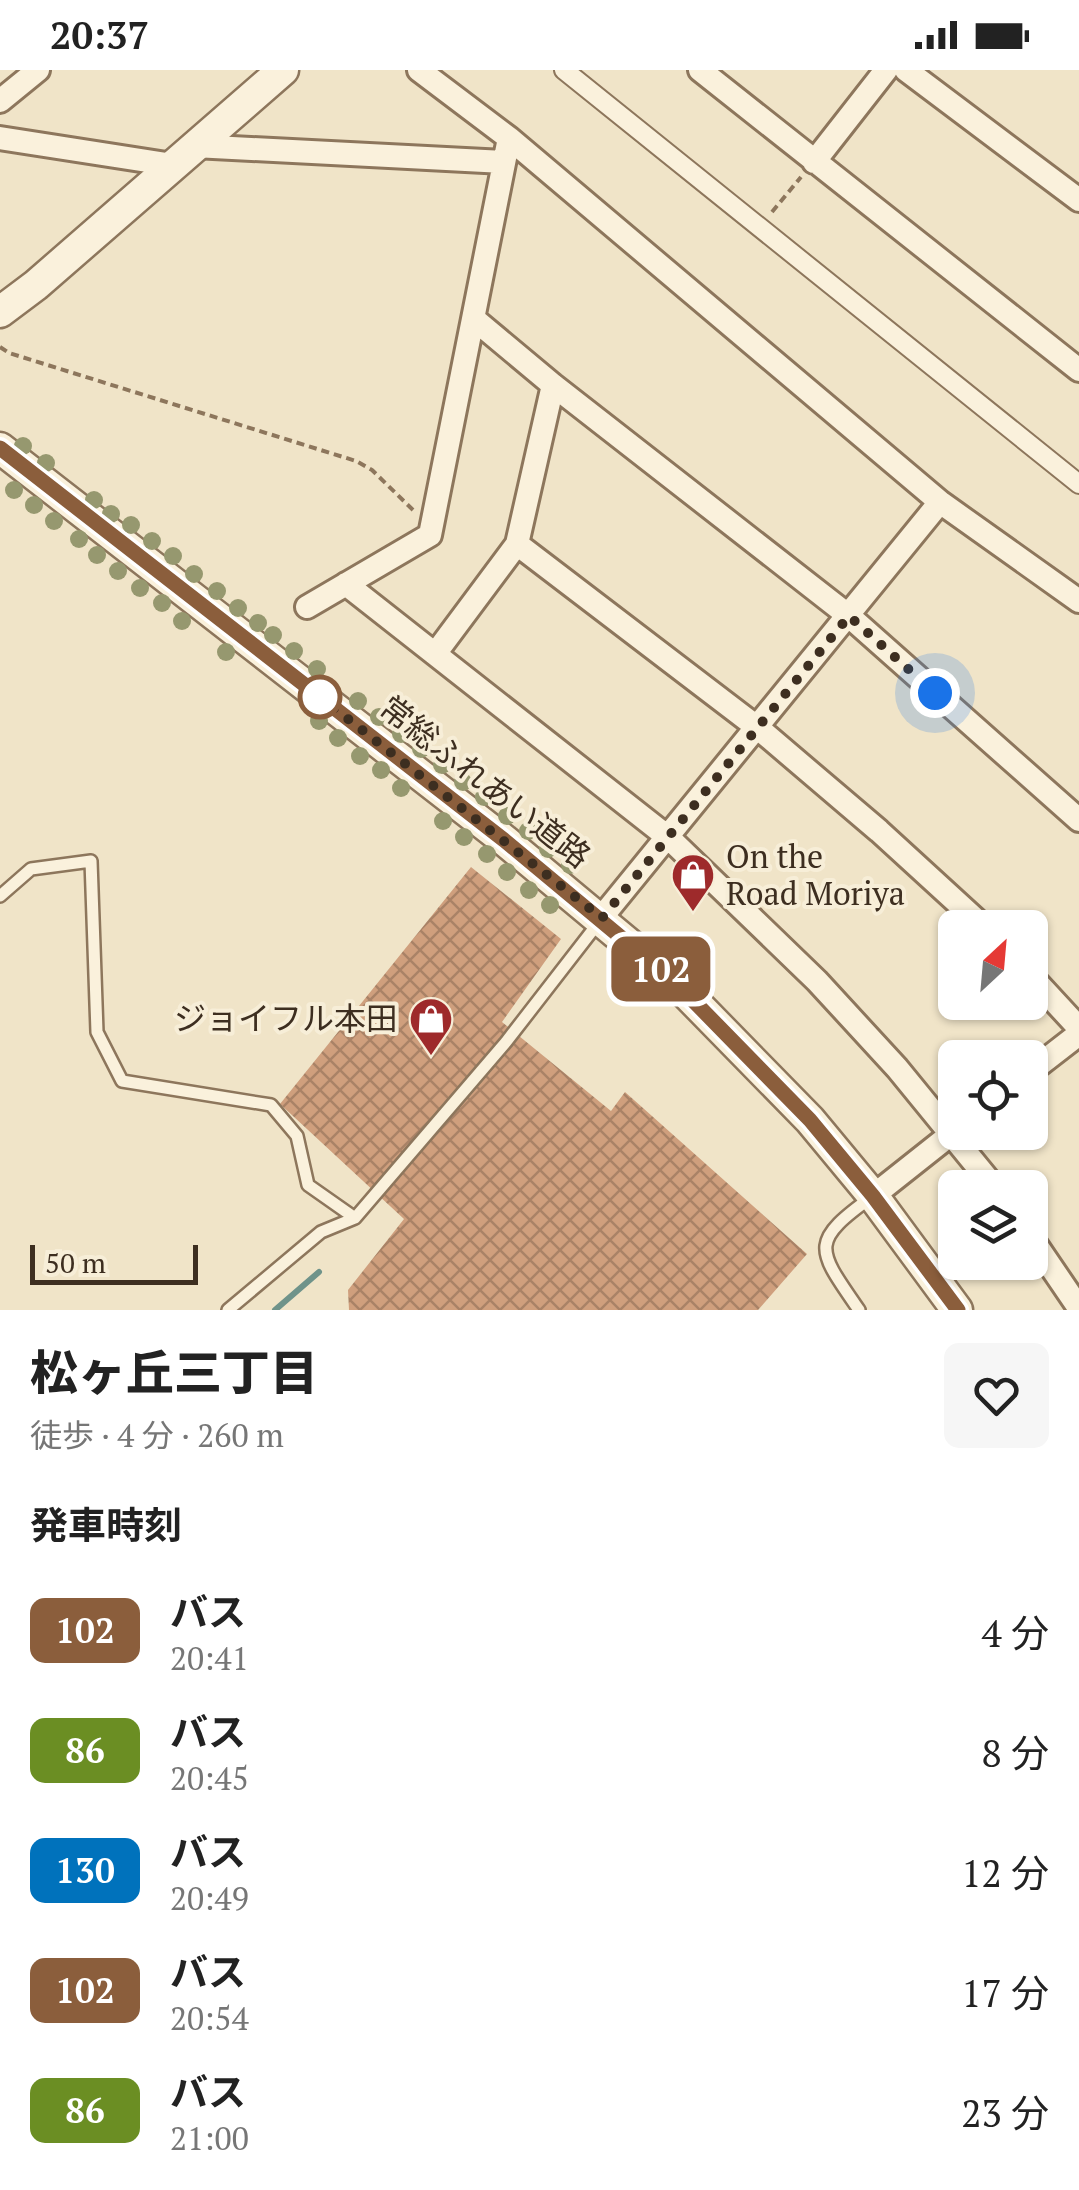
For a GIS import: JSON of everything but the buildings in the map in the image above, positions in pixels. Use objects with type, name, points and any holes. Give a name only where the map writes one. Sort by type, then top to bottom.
[{"type":"street","points":[[0,101],[38,70]]},
{"type":"street","points":[[0,312],[282,70]]},
{"type":"street","points":[[418,70],[508,138],[940,502],[1079,600]]},
{"type":"street","points":[[564,70],[1079,484]]},
{"type":"street","points":[[700,70],[1075,361]]},
{"type":"street","points":[[814,162],[886,70]]},
{"type":"street","points":[[906,70],[1079,200]]},
{"type":"street","points":[[0,138],[184,155],[504,162]]},
{"type":"street","points":[[307,607],[430,536],[508,138]]},
{"type":"street","points":[[474,319],[849,616],[1079,820]]},
{"type":"street","points":[[435,654],[516,544],[553,385]]},
{"type":"street","name":"常総ふれあい道路","points":[[0,448],[602,918],[677,984],[810,1120],[958,1310]]},
{"type":"street","points":[[602,918],[940,502]]},
{"type":"street","points":[[516,544],[758,728],[880,831],[966,910]]},
{"type":"street","points":[[346,584],[669,838],[817,981],[938,1114]]},
{"type":"street","points":[[1048,996],[1079,1031],[1048,1057]]},
{"type":"street","points":[[873,1196],[938,1145]]},
{"type":"street","points":[[1048,1262],[1079,1308]]},
{"type":"lane","points":[[0,896],[30,869],[91,861],[98,1032],[122,1082],[271,1105],[297,1136],[308,1184],[355,1218]]},
{"type":"lane","points":[[228,1310],[321,1232],[355,1218],[506,1042],[602,918]]},
{"type":"lane","points":[[859,1310],[834,1275],[824,1251],[830,1229],[873,1196]]},
{"type":"path","points":[[760,228],[814,162]]},
{"type":"path","points":[[0,347],[356,461],[372,470],[432,528]]},
{"type":"waterway","points":[[275,1310],[319,1272]]},
{"type":"bus line","name":"102","points":[[0,448],[504,840],[677,984],[810,1120],[958,1310]]},
{"type":"place","name":"On the Road Moriya","points":[[693,913]]},
{"type":"place","name":"ジョイフル本田","points":[[431,1057]]},
{"type":"route","points":[[320,697],[602,918],[849,616],[935,693]]}]
